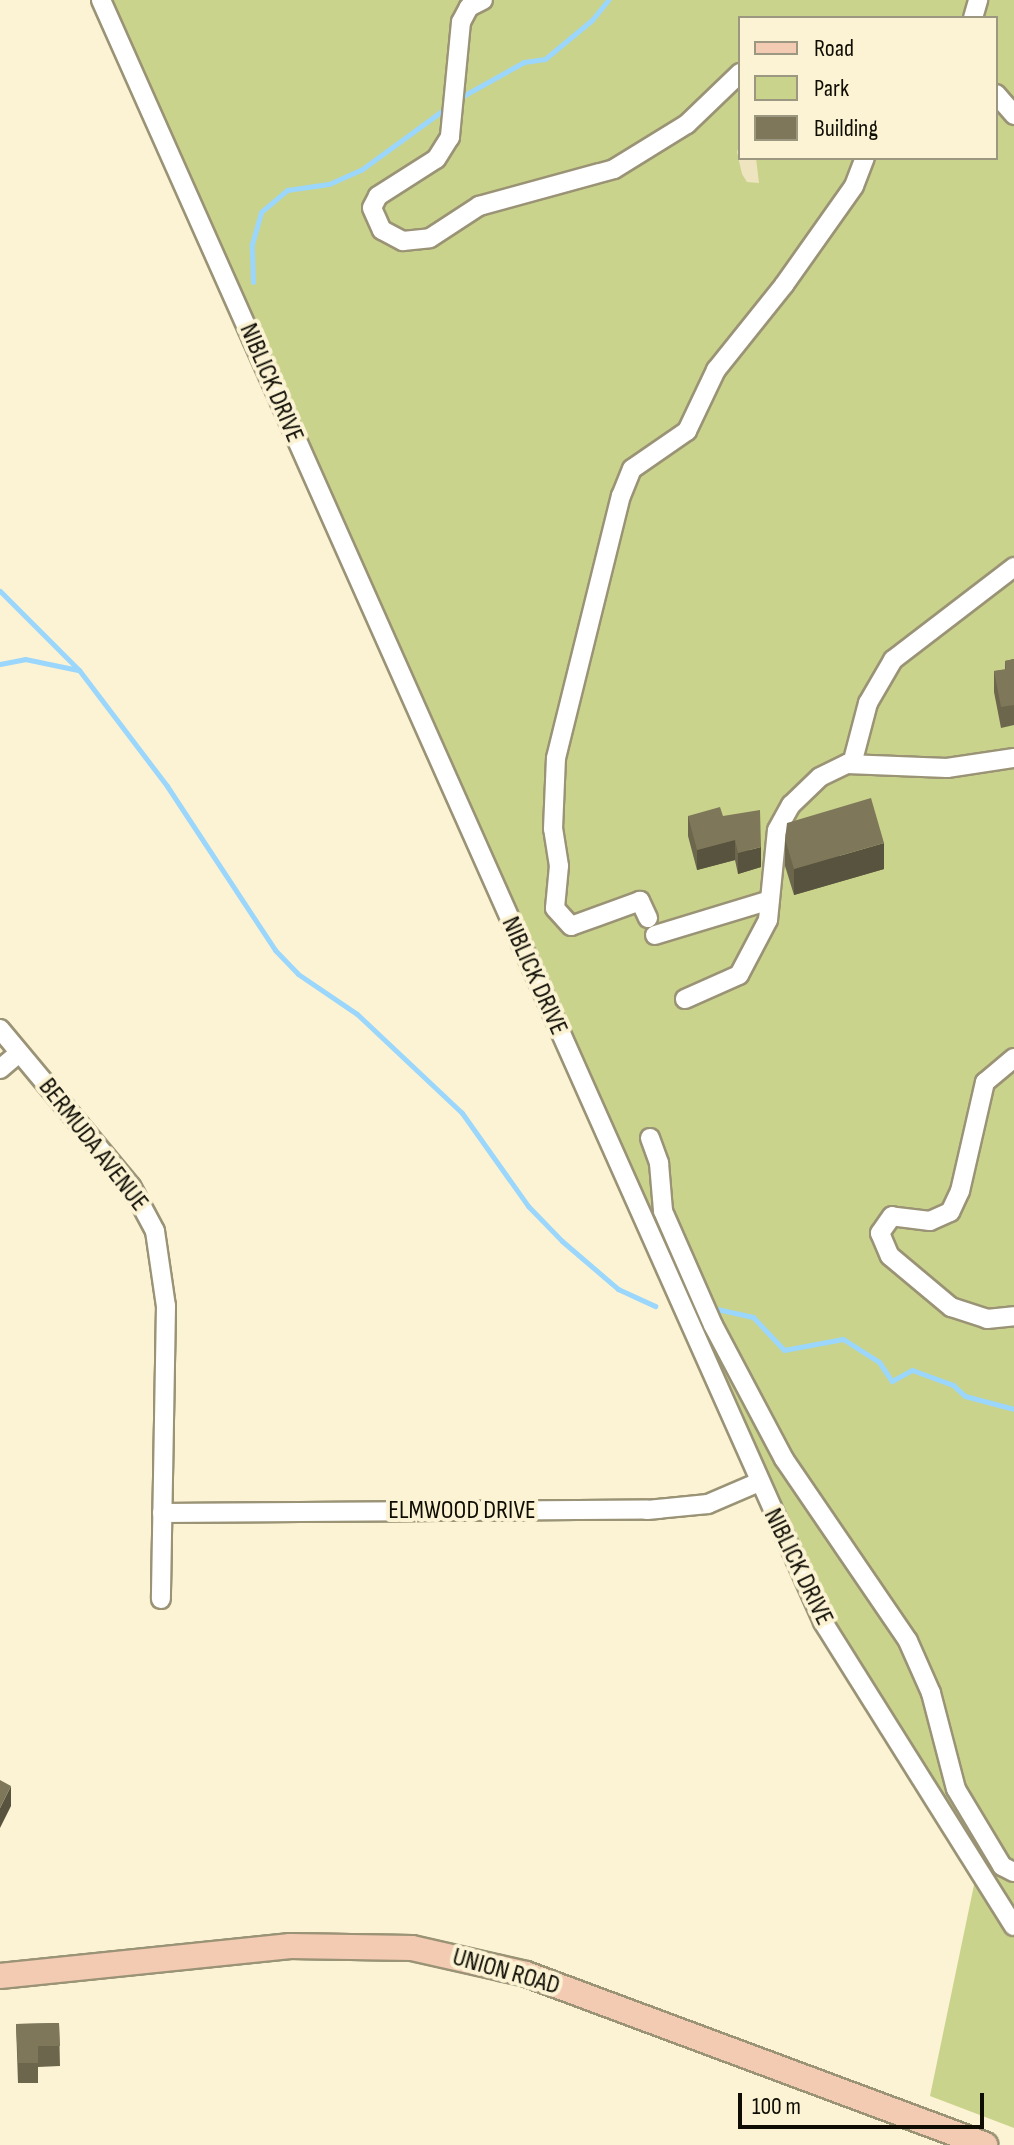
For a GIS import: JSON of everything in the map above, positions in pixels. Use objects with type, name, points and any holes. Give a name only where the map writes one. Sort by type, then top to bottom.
[{"type":"main road","name":"UNION ROAD","points":[[0,1976],[290,1946],[412,1948],[526,1974],[985,2145]]},
{"type":"street","name":"NIBLICK DRIVE","points":[[101,0],[757,1483],[823,1622],[1014,1926]]},
{"type":"street","points":[[483,0],[469,7],[461,22],[450,137],[430,164],[378,196],[372,208],[382,230],[403,241],[430,238],[489,202],[614,169],[687,124],[738,75]]},
{"type":"street","points":[[998,96],[1014,115]]},
{"type":"street","points":[[770,900],[651,926],[640,901],[571,926],[555,908],[559,866],[553,829],[556,758],[621,496],[632,469],[687,431],[716,370],[784,285],[854,186],[864,160]]},
{"type":"street","points":[[852,764],[868,703],[893,660],[1014,567]]},
{"type":"street","points":[[685,999],[739,975],[765,927],[782,817],[820,777],[852,764],[947,768],[1014,758]]},
{"type":"street","name":"BERMUDA AVENUE","points":[[0,1029],[131,1186],[155,1231],[166,1306],[161,1599]]},
{"type":"street","points":[[0,1069],[19,1053]]},
{"type":"street","points":[[1014,1058],[985,1082],[960,1191],[950,1212],[930,1221],[892,1216],[880,1233],[890,1256],[943,1302],[987,1319],[1014,1316]]},
{"type":"street","points":[[650,1138],[659,1163],[663,1211],[713,1325],[784,1459],[908,1641],[931,1693],[956,1789],[1002,1866],[1014,1872]]},
{"type":"street","name":"ELMWOOD DRIVE","points":[[162,1513],[647,1510],[708,1504],[757,1483]]},
{"type":"green space","points":[[111,0],[1014,0],[1014,2128],[930,2096],[979,1861],[827,1620]]},
{"type":"sand","points":[[739,160],[756,160],[759,183],[747,182]]},
{"type":"building","points":[[1014,659],[1014,705],[1001,707],[994,671],[1006,669],[1005,661]]},
{"type":"building","points":[[871,798],[884,843],[794,869],[785,839],[787,823]]},
{"type":"building","points":[[720,807],[723,816],[760,810],[761,847],[738,853],[735,840],[697,850],[688,816]]},
{"type":"building","points":[[0,1780],[11,1786],[0,1808]]},
{"type":"building","points":[[59,2023],[60,2046],[38,2046],[38,2063],[18,2063],[16,2024]]},
{"type":"waterway","points":[[463,96],[524,62],[545,59],[592,20],[608,0]]},
{"type":"waterway","points":[[253,282],[252,244],[261,212],[287,190],[329,184],[361,170],[446,108]]},
{"type":"waterway","points":[[0,591],[79,670],[167,786],[275,950],[298,974],[357,1014],[462,1113],[528,1206],[562,1241],[618,1289],[655,1306]]},
{"type":"waterway","points":[[0,664],[25,659],[78,670]]},
{"type":"waterway","points":[[712,1308],[753,1317],[784,1350],[843,1339],[879,1362],[892,1381],[912,1370],[953,1385],[965,1396],[1014,1409]]}]
